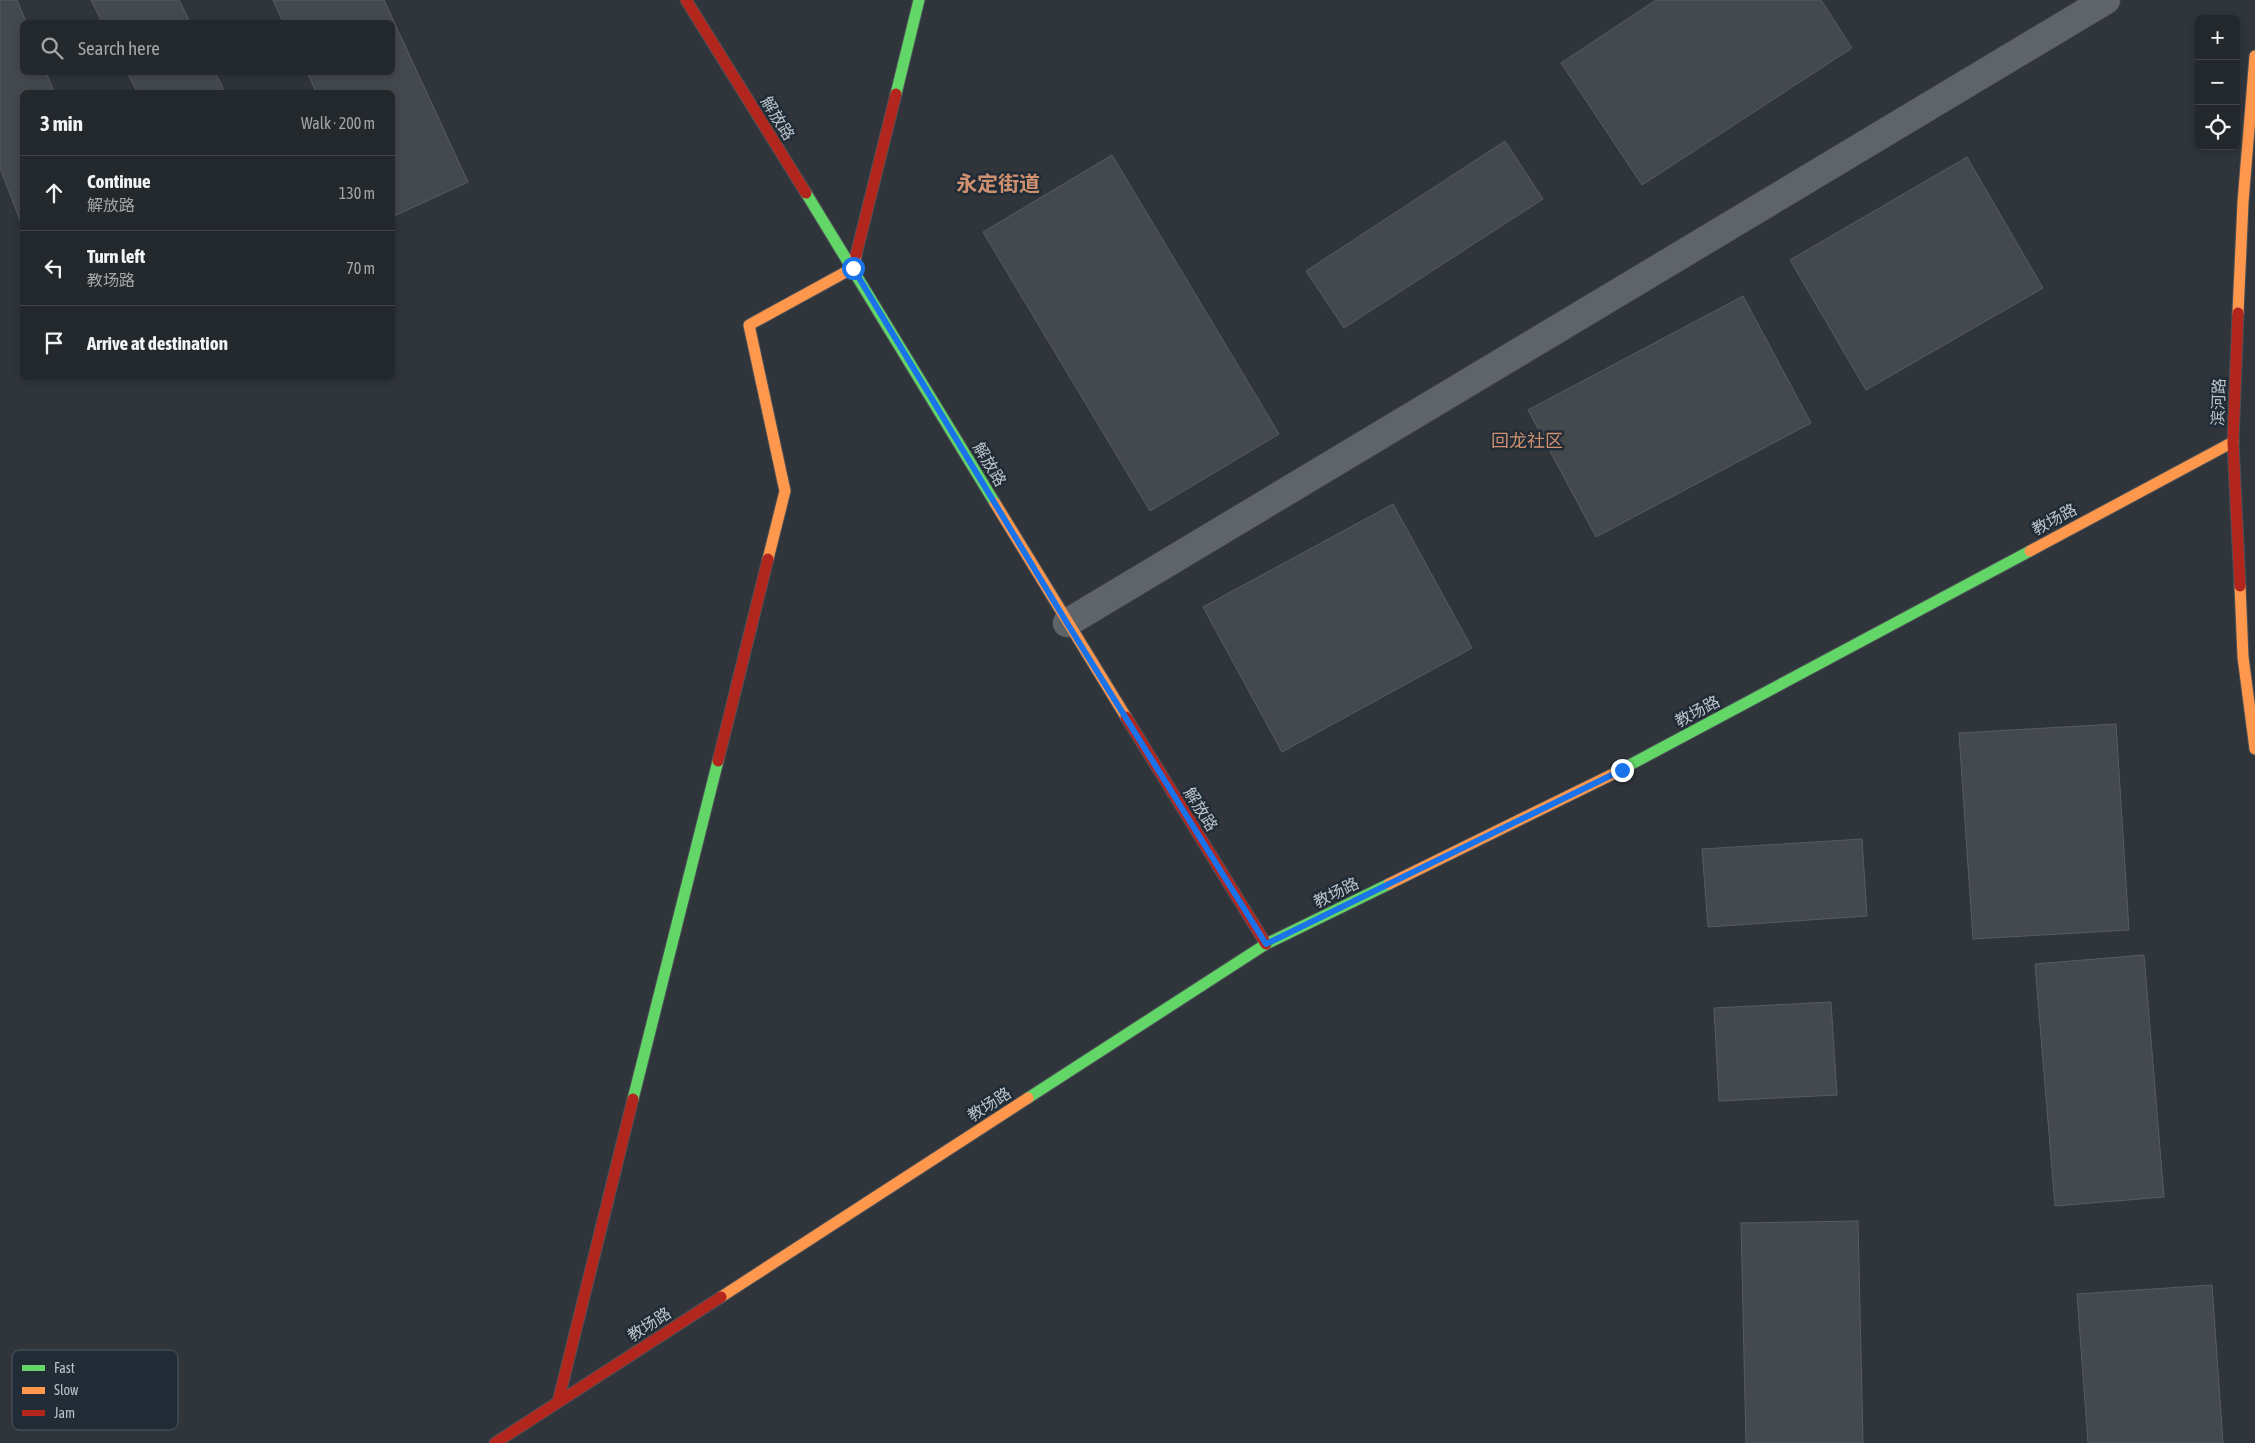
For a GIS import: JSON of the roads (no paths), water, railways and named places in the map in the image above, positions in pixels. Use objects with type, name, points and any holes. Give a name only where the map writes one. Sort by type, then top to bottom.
[{"type":"street","name":"解放路","points":[[686,0],[853,268],[1067,623],[1266,944]]},
{"type":"street","points":[[558,1402],[785,490],[749,325],[853,268],[919,0]]},
{"type":"street","points":[[1067,623],[2106,0]]},
{"type":"street","name":"滨河路","points":[[2255,56],[2243,202],[2233,442],[2243,658],[2255,749]]},
{"type":"street","name":"教场路","points":[[495,1443],[1266,944],[1622,770],[2233,442]]},
{"type":"district","name":"永定街道","points":[[998,184]]},
{"type":"district","name":"回龙社区","points":[[1527,441]]}]
